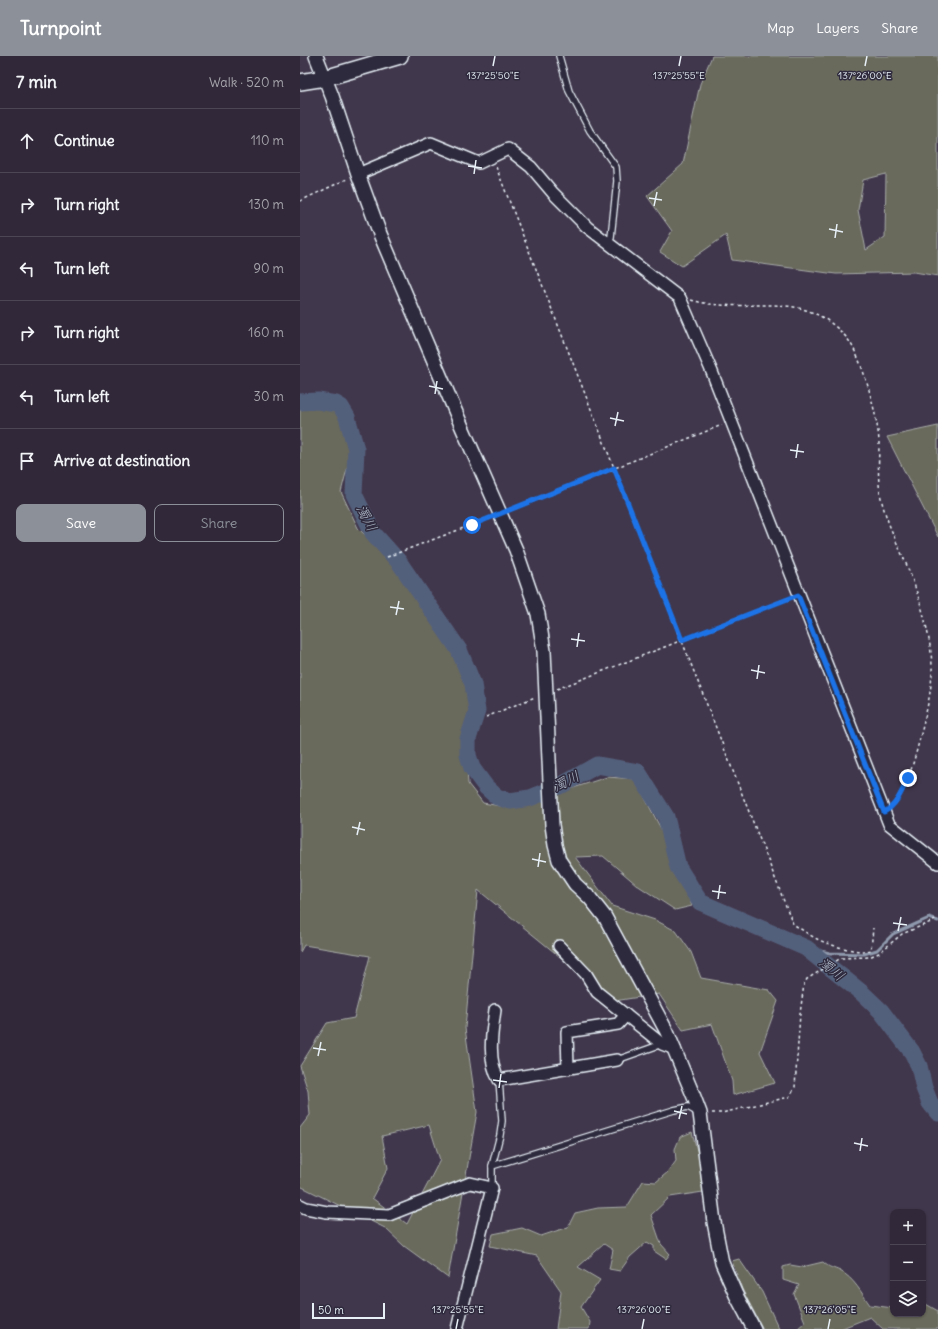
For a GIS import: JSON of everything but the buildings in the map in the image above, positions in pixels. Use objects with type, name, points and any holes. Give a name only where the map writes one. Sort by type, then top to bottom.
[{"type":"main road","points":[[300,82],[325,78],[400,56]]},
{"type":"street","points":[[316,56],[380,234],[516,550],[538,614],[544,651],[552,825],[559,860],[575,884],[590,898],[605,917],[676,1049],[700,1113],[714,1222],[722,1263],[736,1295],[754,1329]]},
{"type":"street","points":[[358,174],[431,143],[479,162],[508,149],[531,167],[558,199],[607,244],[680,298],[694,328],[731,421],[889,824],[938,863]]},
{"type":"street","points":[[558,946],[586,974],[597,992],[662,1044],[676,1049]]},
{"type":"street","points":[[495,1010],[491,1036],[494,1071],[499,1080],[617,1060]]},
{"type":"street","points":[[568,1069],[567,1032],[618,1024],[626,1015]]},
{"type":"street","points":[[300,1205],[306,1208],[327,1212],[389,1215],[470,1183],[492,1188],[457,1329]]},
{"type":"lane","points":[[559,56],[569,91],[590,131],[616,167],[617,181],[611,237],[607,244]]},
{"type":"lane","points":[[617,1060],[662,1044]]},
{"type":"lane","points":[[492,1188],[492,1166],[500,1136],[502,1121],[499,1080]]},
{"type":"lane","points":[[492,1166],[674,1110],[688,1108],[700,1113]]},
{"type":"path","points":[[492,156],[793,924],[817,940],[855,951],[866,952],[871,950],[873,928]]},
{"type":"path","points":[[300,201],[358,174]]},
{"type":"path","points":[[680,298],[713,305],[774,304],[795,306],[812,311],[826,320],[846,337],[855,352],[867,382],[879,441],[878,479],[881,499],[892,534],[908,570],[922,613],[928,635],[932,665],[931,686],[924,721],[908,778],[897,800],[890,809],[884,812]]},
{"type":"path","points":[[387,557],[501,514],[731,421]]},
{"type":"path","points":[[486,716],[798,595]]},
{"type":"path","points":[[700,1113],[722,1113],[789,1097],[794,1087],[804,984],[807,978],[820,972],[841,958],[869,957],[879,954],[902,934],[938,919]]},
{"type":"green space","points":[[712,56],[938,56],[938,276],[914,272],[836,274],[732,260],[726,235],[682,266],[660,252],[672,231],[647,196],[683,164],[700,84]],"holes":[[[886,174],[885,237],[866,250],[858,210],[863,180]]]},
{"type":"green space","points":[[314,406],[333,408],[339,411],[345,420],[352,450],[341,492],[358,528],[395,564],[457,651],[471,685],[474,710],[465,737],[468,784],[483,803],[512,808],[607,777],[635,779],[660,827],[692,906],[675,910],[637,885],[603,856],[575,857],[612,906],[655,920],[676,931],[691,952],[701,978],[769,990],[778,1001],[760,1052],[775,1083],[733,1095],[732,1081],[712,1024],[683,1030],[659,994],[614,1001],[478,890],[465,1028],[477,1112],[448,1278],[404,1246],[385,1228],[300,1186],[300,1128],[310,1115],[308,1091],[300,1066],[327,1023],[354,1018],[370,956],[304,945],[300,952],[300,407]],"holes":[[[429,1125],[440,1160],[407,1224],[372,1198],[388,1168],[382,1136]]]},
{"type":"green space","points":[[938,426],[938,537],[887,437]]},
{"type":"green space","points":[[692,1132],[699,1158],[703,1192],[670,1197],[651,1215],[661,1244],[670,1254],[666,1259],[654,1251],[654,1246],[647,1242],[630,1257],[620,1271],[609,1269],[613,1250],[604,1244],[578,1267],[600,1280],[581,1307],[590,1322],[589,1329],[556,1329],[561,1291],[537,1256],[490,1246],[493,1234],[522,1228],[541,1236],[568,1227],[575,1213],[598,1208],[627,1207],[643,1181],[656,1182],[668,1172],[676,1161],[675,1149],[680,1137]]},
{"type":"green space","points":[[739,1259],[762,1292],[779,1329],[763,1329],[742,1289],[732,1261]]},
{"type":"green space","points":[[823,1262],[829,1267],[840,1271],[857,1286],[870,1305],[890,1308],[890,1317],[926,1317],[926,1304],[938,1311],[938,1329],[883,1329],[870,1317],[840,1329],[797,1329],[805,1322],[794,1294],[799,1285],[783,1280],[783,1267],[790,1265],[802,1267]]},
{"type":"waterway","name":"濁川","points":[[300,402],[318,401],[336,404],[341,407],[347,417],[356,449],[354,494],[373,533],[399,562],[459,650],[473,684],[477,711],[468,739],[468,755],[472,768],[486,787],[497,797],[510,801],[530,798],[562,785],[597,765],[638,772],[666,817],[678,867],[700,902],[806,948],[862,993],[881,1011],[912,1052],[919,1066],[924,1088],[930,1103],[938,1113]]},
{"type":"waterway","points":[[806,948],[830,953],[864,954],[877,950],[893,934],[929,918],[938,921]]},
{"type":"route","points":[[472,525],[614,468],[682,640],[798,595],[884,812],[890,809],[897,800],[908,778]]}]
